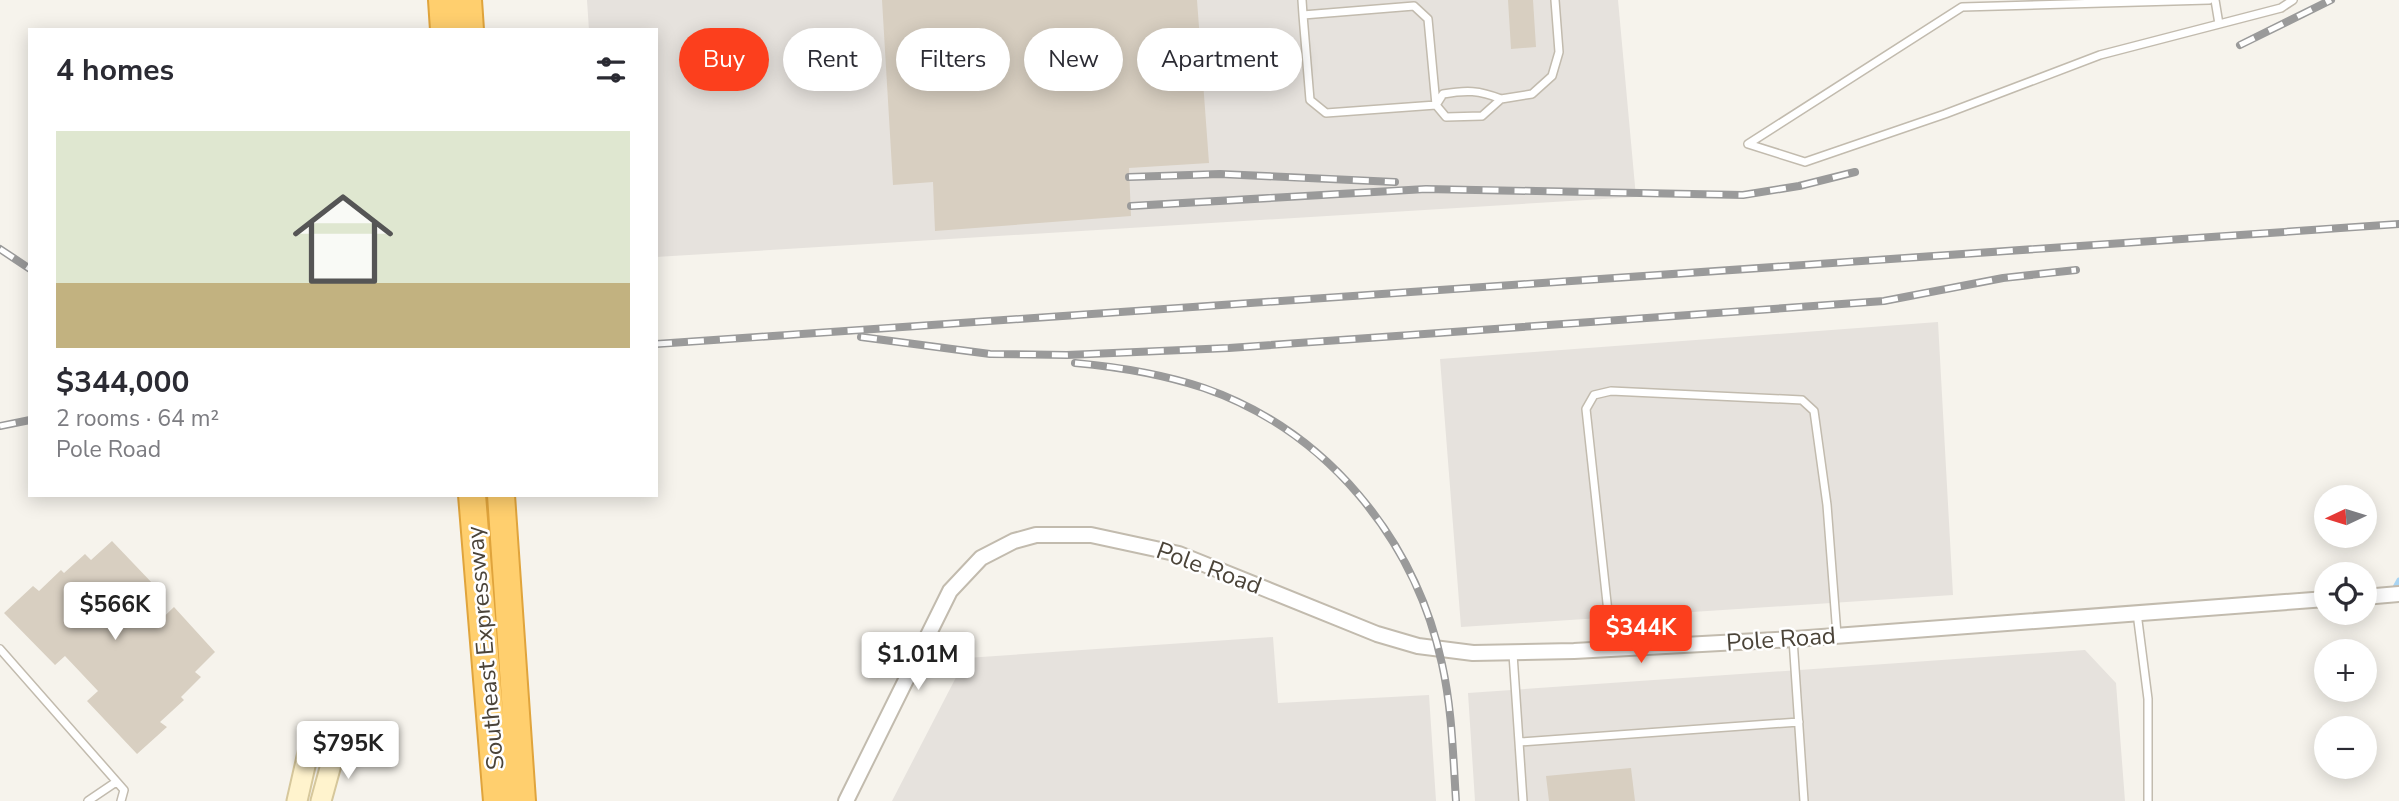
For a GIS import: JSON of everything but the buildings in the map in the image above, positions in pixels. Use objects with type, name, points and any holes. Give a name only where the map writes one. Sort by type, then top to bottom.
[{"type":"highway","points":[[442,0],[444,28]]},
{"type":"highway","points":[[468,0],[470,28]]},
{"type":"highway","name":"Southeast Expressway","points":[[472,497],[497,801]]},
{"type":"highway","name":"Southeast Expressway","points":[[501,497],[522,801]]},
{"type":"main road","points":[[297,801],[310,744]]},
{"type":"main road","points":[[321,801],[335,750]]},
{"type":"street","name":"Pole Road","points":[[846,801],[941,607],[971,567],[1014,541],[1056,533],[1091,535],[1179,554],[1377,634],[1455,652],[1513,654],[1793,639],[2314,600]]},
{"type":"street","points":[[2377,596],[2399,594]]},
{"type":"lane","points":[[1302,0],[1310,100],[1326,113],[1436,105]]},
{"type":"lane","points":[[1436,105],[1443,94],[1464,91],[1480,90],[1501,99],[1532,94],[1552,76],[1559,52],[1555,0]]},
{"type":"lane","points":[[2208,0],[2000,3],[1962,7],[1748,144],[1805,162],[2100,55],[2281,8],[2293,0]]},
{"type":"lane","points":[[2215,0],[2219,24]]},
{"type":"lane","points":[[1303,15],[1414,6],[1428,19],[1436,105],[1446,117],[1482,116],[1501,99]]},
{"type":"lane","points":[[1612,649],[1586,409],[1594,395],[1611,391],[1802,400],[1814,411],[1828,505],[1837,635]]},
{"type":"lane","points":[[2136,613],[2148,699],[2148,801]]},
{"type":"lane","points":[[1793,639],[1804,801]]},
{"type":"lane","points":[[0,649],[124,790],[121,801]]},
{"type":"lane","points":[[1513,654],[1523,801]]},
{"type":"lane","points":[[1519,742],[1799,722]]},
{"type":"lane","points":[[88,801],[116,782]]},
{"type":"shaded area","points":[[587,0],[1618,0],[1636,197],[658,257],[658,28],[589,28]]},
{"type":"shaded area","points":[[1938,322],[1953,595],[1461,627],[1440,359]]},
{"type":"shaded area","points":[[1273,637],[1278,703],[1429,695],[1436,801],[892,801],[966,658]]},
{"type":"shaded area","points":[[2085,650],[2116,683],[2125,801],[1475,801],[1468,693]]},
{"type":"waterway","points":[[2393,591],[2399,580]]},
{"type":"railway","points":[[2240,45],[2331,0]]},
{"type":"railway","points":[[1131,206],[1426,189],[1743,195],[1799,186],[1855,172]]},
{"type":"railway","points":[[1129,177],[1220,174],[1395,182]]},
{"type":"railway","points":[[658,344],[2399,224]]},
{"type":"railway","points":[[0,249],[28,268]]},
{"type":"railway","points":[[861,337],[990,354],[1067,355],[1229,348],[1884,301],[2003,278],[2076,270]]},
{"type":"railway","points":[[1075,363],[1172,379],[1204,388],[1248,407],[1289,432],[1326,461],[1359,495],[1387,533],[1411,574],[1429,618],[1448,698],[1456,801]]},
{"type":"railway","points":[[0,426],[28,420]]}]
